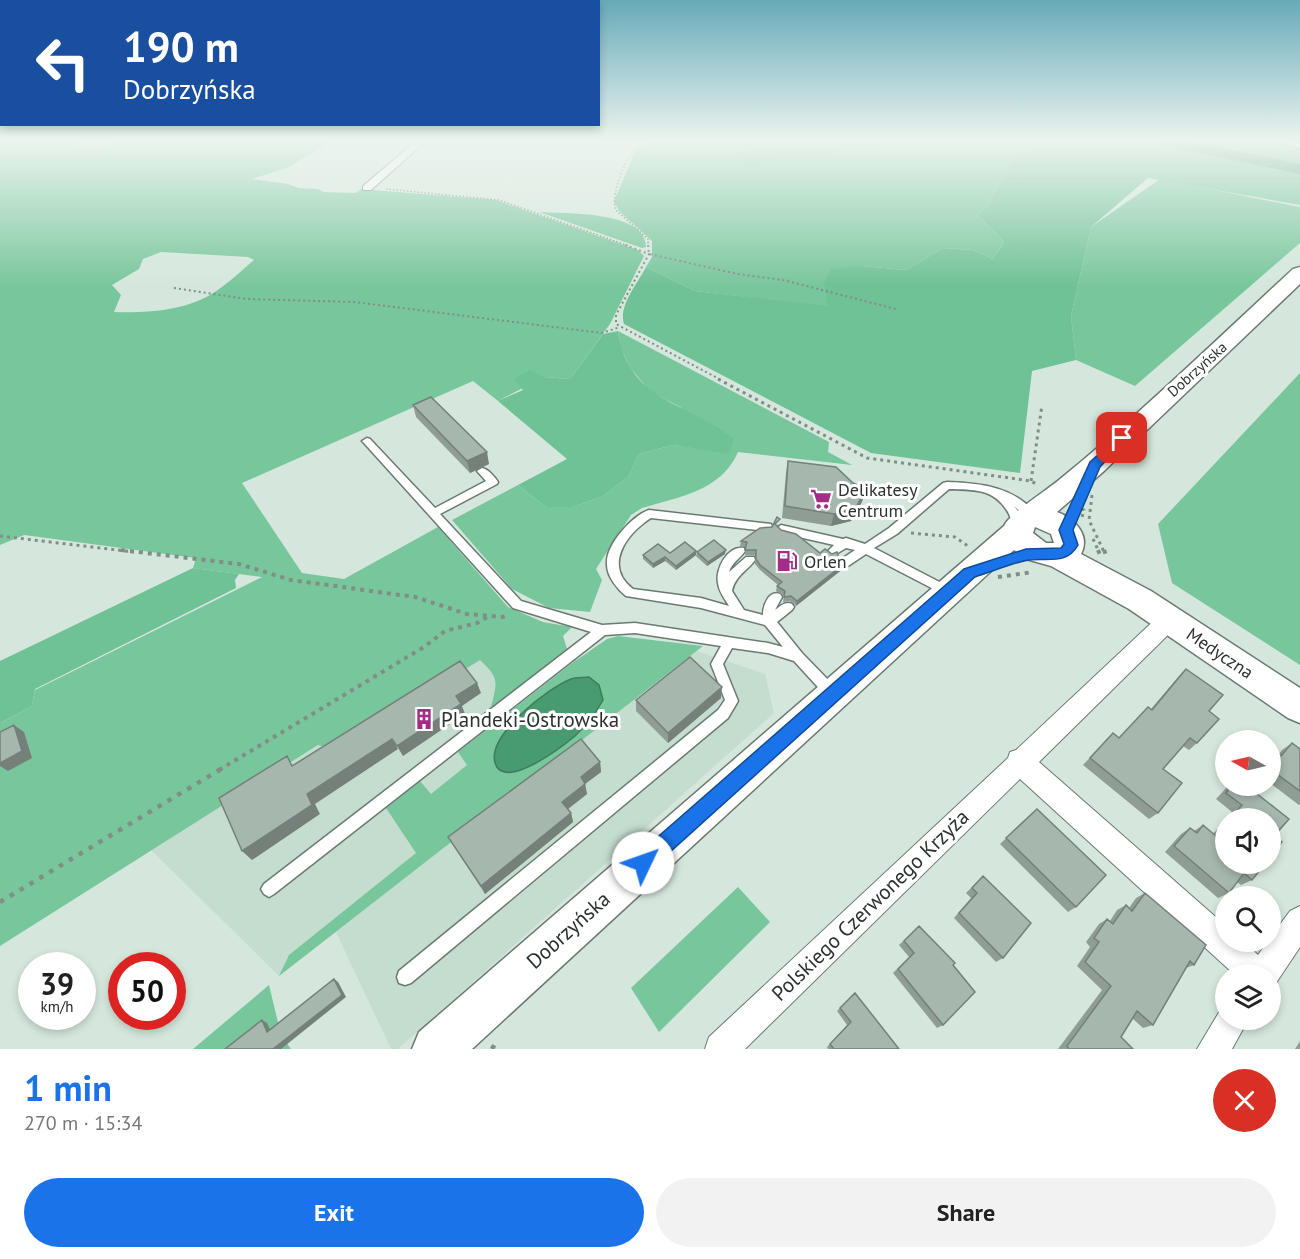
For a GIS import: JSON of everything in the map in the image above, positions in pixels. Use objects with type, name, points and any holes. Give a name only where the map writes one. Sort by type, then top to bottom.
[{"type":"main road","name":"Dobrzyńska","points":[[436,1049],[832,693],[997,547],[1095,465],[1300,273]]},
{"type":"main road","name":"Dobrzyńska","points":[[997,547],[1026,555],[1059,546],[1095,465]]},
{"type":"main road","points":[[997,547],[1024,543],[1059,546]]},
{"type":"main road","name":"Medyczna","points":[[1059,546],[1098,564],[1140,600]]},
{"type":"main road","name":"Medyczna","points":[[1059,546],[1300,707]]},
{"type":"street","name":"Polskiego Czerwonego Krzyża","points":[[721,1049],[1019,761],[1169,620]]},
{"type":"street","points":[[1019,761],[1246,964]]},
{"type":"street","points":[[1271,964],[1300,921]]},
{"type":"street","points":[[1213,1049],[1225,1030]]},
{"type":"lane","points":[[367,441],[517,605],[602,630],[635,628],[768,648],[798,657]]},
{"type":"lane","points":[[434,513],[493,482],[482,471]]},
{"type":"lane","points":[[844,563],[893,531],[947,485],[978,487],[1016,498],[997,547]]},
{"type":"lane","points":[[995,492],[1006,501],[997,547]]},
{"type":"lane","points":[[767,527],[659,513],[649,514],[632,526],[612,558],[614,574],[621,586],[630,593],[701,603],[769,621],[798,657],[832,693]]},
{"type":"lane","points":[[787,531],[846,542],[864,548],[997,547]]},
{"type":"lane","points":[[831,553],[846,542]]},
{"type":"lane","points":[[740,551],[732,557],[724,570],[723,582],[740,613]]},
{"type":"lane","points":[[726,591],[729,580],[750,560]]},
{"type":"lane","points":[[769,621],[769,607],[776,597]]},
{"type":"lane","points":[[769,621],[788,607]]},
{"type":"lane","points":[[269,889],[602,630]]},
{"type":"lane","points":[[405,977],[723,714],[732,701],[717,664],[729,642]]},
{"type":"path","points":[[388,190],[499,200],[649,254],[738,274],[783,280],[896,309]]},
{"type":"path","points":[[614,190],[612,201],[618,212],[648,239],[649,254],[616,315],[616,324],[867,458],[1031,481],[1042,405]]},
{"type":"path","points":[[174,288],[246,299],[354,302],[602,333],[620,327]]},
{"type":"path","points":[[1090,498],[1089,520],[1107,553],[1106,560],[1098,564]]},
{"type":"path","points":[[893,531],[955,537],[976,551],[989,542],[997,547]]},
{"type":"path","points":[[0,536],[239,564],[291,580],[415,597],[467,614],[502,617],[525,608]]},
{"type":"path","points":[[0,902],[424,647],[445,631],[477,623],[489,616]]},
{"type":"shaded area","points":[[0,190],[320,190],[356,193],[360,190],[373,190],[496,200],[638,250],[644,256],[610,324],[570,379],[544,377],[498,401],[473,381],[242,483],[302,573],[344,579],[438,527],[508,607],[543,622],[572,627],[563,636],[567,649],[491,708],[495,692],[494,676],[480,660],[334,750],[318,745],[0,946],[0,723],[32,706],[35,690],[262,577],[193,568],[196,558],[24,535],[0,545]],"holes":[[[161,252],[248,257],[254,260],[210,295],[188,305],[164,310],[114,312],[121,295],[112,285],[139,269],[143,259]]]},
{"type":"shaded area","points":[[619,190],[996,190],[988,205],[977,215],[1004,242],[993,259],[973,250],[943,248],[906,270],[862,266],[829,307],[695,291],[646,267],[652,257],[652,241],[619,211],[614,201]]},
{"type":"shaded area","points":[[996,190],[1134,190],[1091,227],[1071,316],[1076,360],[1032,371],[1020,473],[871,453],[624,324],[626,302],[646,267],[695,291],[828,306],[824,282],[831,269],[862,266],[906,270],[943,248],[973,250],[993,259],[1004,242],[977,215],[988,205]]},
{"type":"shaded area","points":[[1144,190],[1215,190],[1300,207],[1300,243],[1135,386],[1076,360],[1071,316],[1091,227]]},
{"type":"shaded area","points":[[1215,190],[1300,190],[1300,205]]},
{"type":"shaded area","points":[[539,212],[584,214],[619,220],[633,226],[642,235],[646,247],[642,248]]},
{"type":"shaded area","points":[[618,331],[829,442],[828,452],[852,465],[738,452],[731,465],[710,484],[684,496],[642,508],[631,515],[596,569],[602,580],[590,612],[549,608],[512,589],[452,520],[518,485],[546,507],[573,507],[603,496],[628,477],[639,454],[673,445],[729,453],[680,407],[651,392],[630,368],[621,348]]},
{"type":"shaded area","points":[[618,331],[624,354],[634,372],[646,386],[716,426],[734,439],[729,454],[673,445],[639,454],[628,477],[603,496],[573,507],[546,507],[518,485],[567,459],[498,401],[523,390],[514,379],[530,370],[544,377],[570,379],[603,334]]},
{"type":"shaded area","points":[[1300,373],[1300,665],[1172,583],[1158,524]]},
{"type":"shaded area","points":[[193,568],[239,574],[235,580],[236,588],[35,689],[32,706],[0,723],[0,661]]},
{"type":"shaded area","points":[[512,624],[568,631],[562,636],[567,649],[578,659],[612,644],[689,657],[697,651],[765,674],[774,713],[398,1049],[391,1049],[336,932],[279,976],[151,850]]},
{"type":"shaded area","points":[[618,636],[703,646],[279,976],[289,955],[416,853],[386,808],[420,781],[431,794],[467,765],[458,752],[571,664],[607,639]]},
{"type":"shaded area","points":[[589,677],[599,685],[603,700],[583,728],[559,749],[534,764],[521,770],[501,771],[495,763],[495,752],[509,726],[535,702],[561,684],[573,678]]},
{"type":"shaded area","points":[[738,887],[770,922],[659,1032],[631,988]]},
{"type":"shaded area","points":[[269,985],[281,1035],[291,1049],[193,1049]]},
{"type":"building","points":[[431,397],[487,452],[467,461],[413,405]]},
{"type":"building","name":"Delikatesy Centrum","points":[[788,461],[836,467],[853,483],[866,489],[855,509],[834,514],[785,506]]},
{"type":"building","points":[[777,517],[780,519],[775,524],[781,530],[796,534],[820,553],[825,549],[832,554],[837,552],[840,562],[845,563],[797,601],[791,596],[784,597],[785,591],[777,586],[782,582],[760,565],[756,559],[756,550],[745,550],[747,542],[741,541],[760,528],[772,527]]},
{"type":"building","points":[[714,540],[726,550],[708,562],[697,552]]},
{"type":"building","points":[[685,542],[696,551],[676,566],[665,557],[653,564],[643,555],[658,544],[670,553]]},
{"type":"building","points":[[690,657],[722,687],[668,733],[636,700]]},
{"type":"building","points":[[460,661],[477,683],[456,696],[461,704],[397,746],[392,739],[307,794],[312,805],[242,851],[219,798],[287,756],[292,766]]},
{"type":"building","points":[[1186,669],[1223,695],[1209,711],[1219,719],[1197,743],[1190,738],[1163,769],[1182,783],[1158,813],[1090,758],[1113,733],[1119,738],[1148,707],[1152,710]]},
{"type":"building","points":[[14,725],[22,751],[0,763],[0,732]]},
{"type":"building","points":[[581,739],[600,762],[581,777],[585,784],[562,802],[571,813],[481,886],[448,837]]},
{"type":"building","points":[[1292,743],[1300,749],[1300,791],[1281,777],[1281,756]]},
{"type":"building","points":[[1230,796],[1260,796],[1275,808],[1239,808],[1242,805]]},
{"type":"building","points":[[1037,809],[1106,875],[1076,907],[1006,838]]},
{"type":"building","points":[[1281,813],[1289,819],[1281,828]]},
{"type":"building","points":[[1203,825],[1215,835],[1215,874],[1243,874],[1234,886],[1221,886],[1174,846],[1190,828],[1197,833]]},
{"type":"building","points":[[1245,874],[1257,874],[1252,880]]},
{"type":"building","points":[[983,876],[1031,923],[1003,958],[959,913],[977,893],[972,888]]},
{"type":"building","points":[[1145,893],[1206,945],[1194,965],[1190,961],[1153,1025],[1137,1011],[1121,1037],[1133,1049],[1069,1049],[1067,1046],[1111,986],[1085,962],[1099,942],[1094,938],[1107,919],[1113,924],[1126,905],[1132,911]]},
{"type":"building","points":[[919,926],[955,963],[953,965],[975,992],[943,1025],[898,969],[914,953],[904,941]]},
{"type":"building","points":[[334,979],[342,995],[273,1049],[225,1049],[262,1020],[267,1032]]},
{"type":"building","points":[[855,993],[899,1049],[834,1049],[830,1044],[851,1022],[840,1008]]},
{"type":"place","name":"Delikatesy Centrum","points":[[821,499]]},
{"type":"place","name":"Orlen","points":[[787,561]]},
{"type":"place","name":"Plandeki-Ostrowska","points":[[424,719]]},
{"type":"route","points":[[643,863],[969,573],[1026,555],[1041,553],[1057,555],[1066,552],[1071,545],[1066,530],[1095,465],[1122,438]]}]
